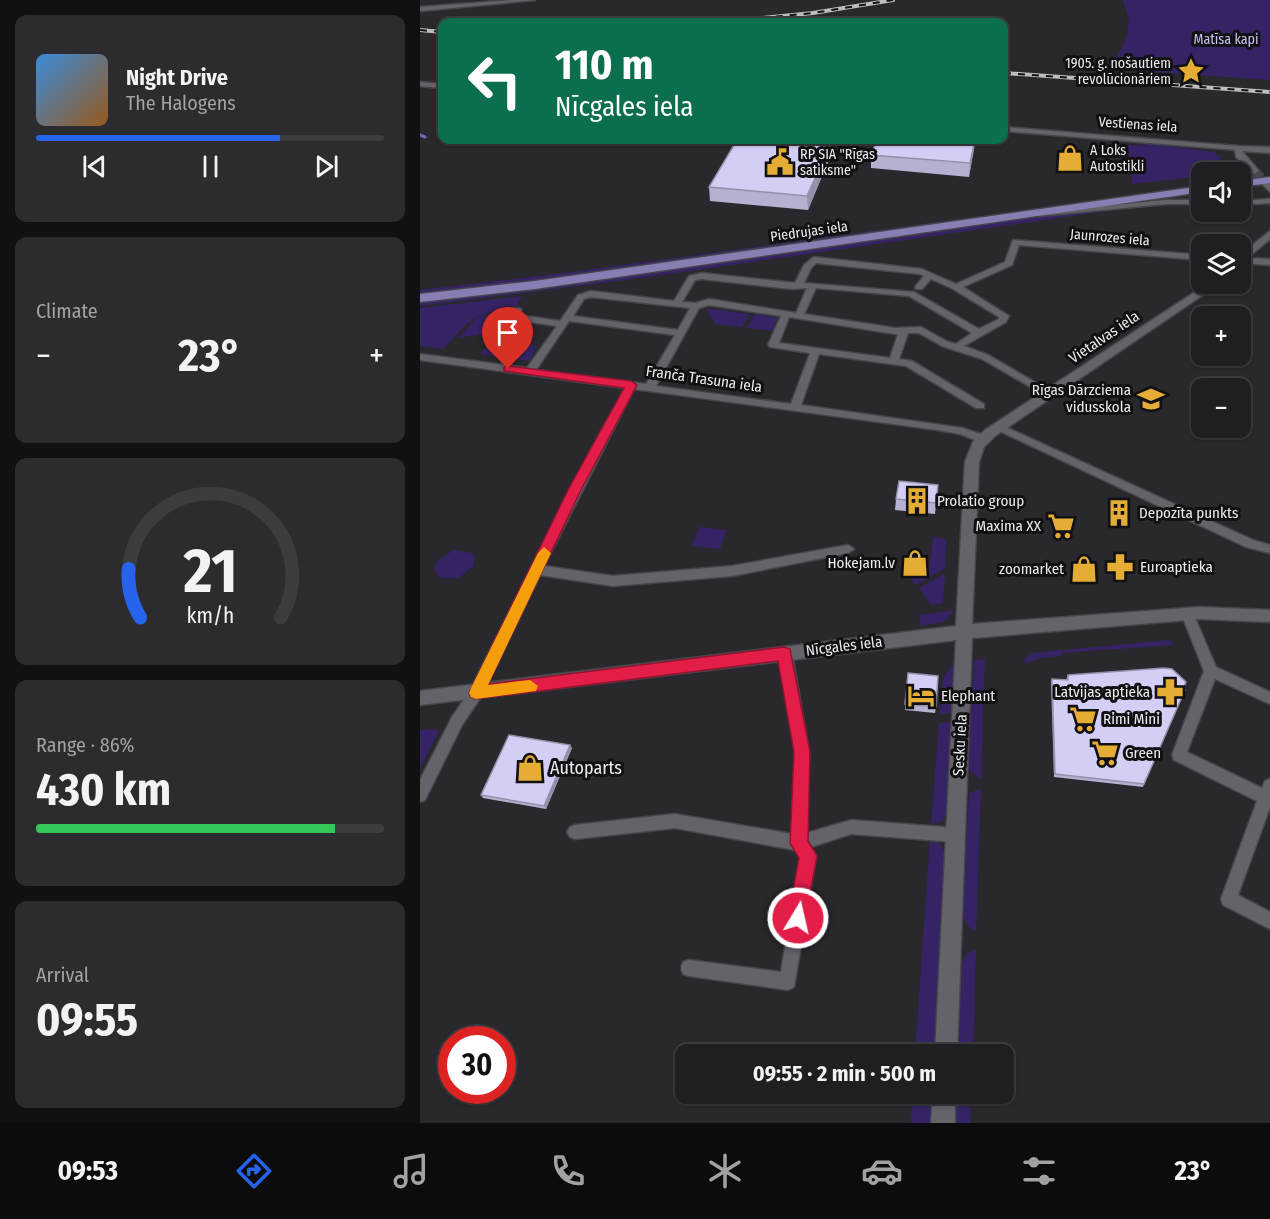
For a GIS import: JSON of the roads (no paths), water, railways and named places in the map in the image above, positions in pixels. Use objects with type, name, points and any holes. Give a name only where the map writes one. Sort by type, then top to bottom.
[{"type":"main road","name":"Piedrujas iela","points":[[420,287],[1191,183]]},
{"type":"main road","name":"Piedrujas iela","points":[[420,298],[535,285],[1191,191]]},
{"type":"street","points":[[420,9],[532,0]]},
{"type":"street","points":[[420,84],[438,86]]},
{"type":"street","name":"Vestienas iela","points":[[1008,129],[1270,150]]},
{"type":"street","points":[[1237,148],[1239,155],[1265,179]]},
{"type":"street","points":[[1251,202],[1270,201]]},
{"type":"street","points":[[1023,215],[1166,202],[1191,202]]},
{"type":"street","points":[[1251,252],[1270,234]]},
{"type":"street","name":"Jaunrozes iela","points":[[956,286],[1009,263],[1016,242],[1191,257]]},
{"type":"street","points":[[799,284],[807,267],[814,260],[930,275],[956,286],[1004,316],[1003,320],[957,347]]},
{"type":"street","points":[[1251,261],[1270,262]]},
{"type":"street","points":[[915,291],[930,275]]},
{"type":"street","points":[[676,304],[692,278],[702,276],[792,286],[799,284],[915,291],[980,333]]},
{"type":"street","points":[[799,315],[813,285]]},
{"type":"street","points":[[530,372],[572,310],[586,294],[696,306],[709,302],[904,331],[921,330],[945,344],[985,357],[1048,394]]},
{"type":"street","name":"Vietalvas iela","points":[[983,439],[1199,294]]},
{"type":"street","points":[[650,387],[696,306]]},
{"type":"street","points":[[517,310],[513,317],[680,333]]},
{"type":"street","points":[[786,314],[773,345],[909,363],[980,406]]},
{"type":"street","points":[[894,360],[904,331]]},
{"type":"street","points":[[795,406],[815,351]]},
{"type":"street","name":"Franča Trasuna iela","points":[[420,357],[795,406],[962,431],[983,439]]},
{"type":"street","points":[[420,795],[458,721],[476,693],[631,385]]},
{"type":"street","points":[[999,427],[1250,544],[1270,549]]},
{"type":"street","name":"Sesku iela","points":[[946,1044],[972,462],[978,445],[983,439]]},
{"type":"street","points":[[536,570],[613,581],[732,571],[848,549]]},
{"type":"street","points":[[1187,613],[1211,671],[1270,698]]},
{"type":"street","name":"Nīcgales iela","points":[[420,698],[964,632],[1137,615],[1187,613],[1270,616]]},
{"type":"street","points":[[689,968],[788,981],[808,856],[799,843],[802,752],[784,654]]},
{"type":"street","points":[[1211,671],[1179,755],[1269,795],[1229,899],[1270,921]]},
{"type":"street","points":[[575,832],[675,821],[799,843],[851,827],[956,835]]},
{"type":"street","points":[[943,1123],[944,1104]]},
{"type":"waterway","points":[[420,135],[425,137]]},
{"type":"tunnel","points":[[1254,171],[1266,183]]},
{"type":"railway","points":[[761,18],[813,13],[893,0]]},
{"type":"railway","points":[[420,30],[438,32]]},
{"type":"railway","points":[[1008,73],[1270,92]]},
{"type":"place","name":"1905. g. nošautiem revolūcionāriem","points":[[1191,71]]},
{"type":"place","name":"A Loks Autostikli","points":[[1070,158]]},
{"type":"place","name":"RP SIA \"Rīgas satiksme\"","points":[[780,162]]},
{"type":"place","name":"Rīgas Dārzciema vidusskola","points":[[1151,399]]},
{"type":"place","name":"Prolatio group","points":[[917,501]]},
{"type":"place","name":"Depozīta punkts","points":[[1119,513]]},
{"type":"place","name":"Maxima XX","points":[[1061,526]]},
{"type":"place","name":"Hokejam.lv","points":[[915,563]]},
{"type":"place","name":"Euroaptieka","points":[[1120,567]]},
{"type":"place","name":"zoomarket","points":[[1084,569]]},
{"type":"place","name":"Latvijas aptieka","points":[[1170,692]]},
{"type":"place","name":"Elephant","points":[[921,696]]},
{"type":"place","name":"Rimi Mini","points":[[1083,719]]},
{"type":"place","name":"Green","points":[[1105,753]]},
{"type":"place","name":"Autoparts","points":[[530,768]]},
{"type":"park label","name":"Matīsa kapi","points":[[1226,39]]}]
